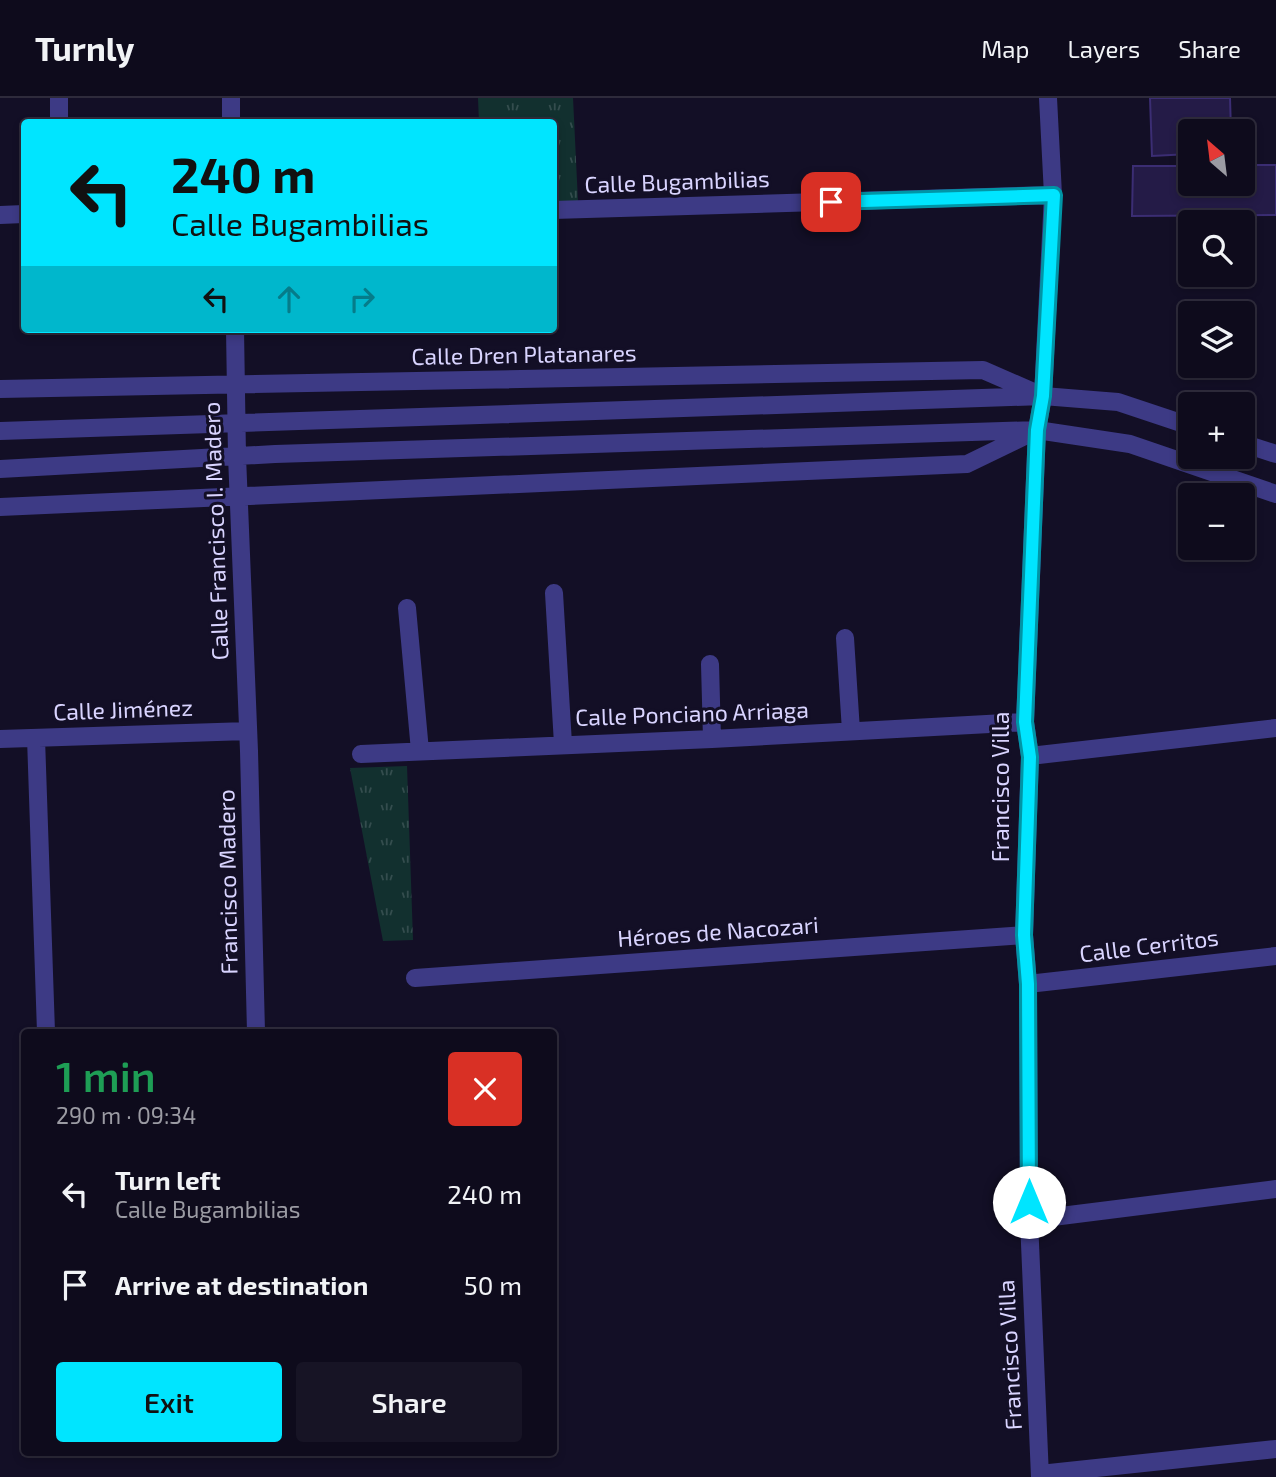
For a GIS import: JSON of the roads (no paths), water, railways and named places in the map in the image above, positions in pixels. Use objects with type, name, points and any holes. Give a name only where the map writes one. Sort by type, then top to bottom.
[{"type":"street","points":[[59,98],[59,119]]},
{"type":"street","points":[[231,98],[231,119]]},
{"type":"street","name":"Francisco Villa","points":[[1040,1476],[1029,1220],[1028,984],[1024,935],[1030,757],[1025,722],[1037,430],[1043,396],[1054,195],[1048,98]]},
{"type":"street","name":"Calle Bugambilias","points":[[557,210],[1054,195]]},
{"type":"street","points":[[0,215],[21,214]]},
{"type":"street","name":"Calle Francisco I. Madero","points":[[235,333],[238,496],[248,731]]},
{"type":"street","name":"Calle Dren Platanares","points":[[0,389],[983,370],[1043,396]]},
{"type":"street","name":"Calle Dren Platanares","points":[[0,430],[1043,396],[1118,402],[1178,422]]},
{"type":"street","points":[[0,507],[967,464],[1037,430]]},
{"type":"street","points":[[0,469],[237,456],[1037,430],[1130,444],[1276,494]]},
{"type":"street","points":[[1255,447],[1276,454]]},
{"type":"street","points":[[554,593],[563,744]]},
{"type":"street","points":[[407,608],[421,751]]},
{"type":"street","points":[[845,638],[851,731]]},
{"type":"street","points":[[710,664],[712,738]]},
{"type":"street","name":"Calle Ponciano Arriaga","points":[[361,754],[1025,722]]},
{"type":"street","points":[[1030,757],[1276,728]]},
{"type":"street","name":"Calle Jiménez","points":[[0,738],[248,731]]},
{"type":"street","name":"Francisco Madero","points":[[248,731],[256,1029]]},
{"type":"street","points":[[36,737],[46,1029]]},
{"type":"street","name":"Héroes de Nacozari","points":[[415,978],[1024,935]]},
{"type":"street","name":"Calle Cerritos","points":[[1028,984],[1276,956]]},
{"type":"street","points":[[1029,1220],[1276,1189]]},
{"type":"street","points":[[1040,1476],[1276,1449]]}]
